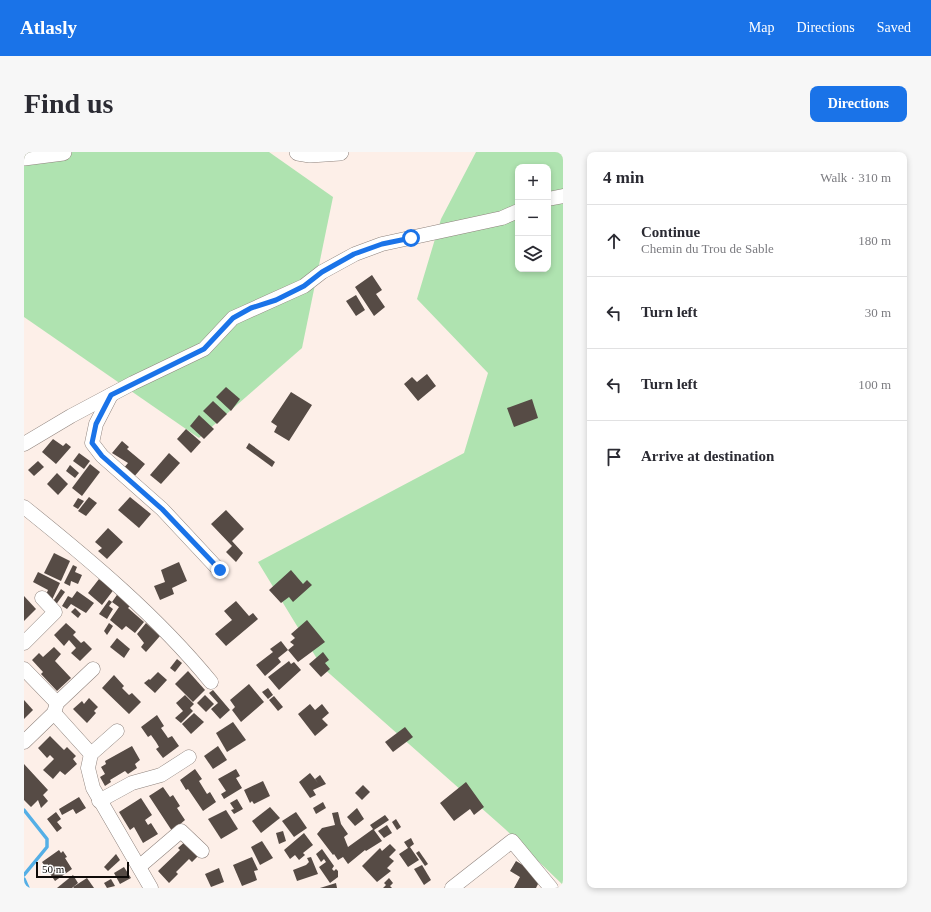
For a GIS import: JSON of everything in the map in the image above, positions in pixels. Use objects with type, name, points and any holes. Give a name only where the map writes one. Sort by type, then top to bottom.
[{"type":"main road","points":[[24,157],[63,152]]},
{"type":"main road","points":[[298,152],[310,154],[340,152]]},
{"type":"street","points":[[551,198],[563,196]]},
{"type":"street","points":[[24,444],[111,395],[204,349],[233,318],[251,308],[276,300],[304,286],[322,272],[354,254],[382,244],[502,218],[515,212]]},
{"type":"street","points":[[111,395],[96,424],[92,443],[102,456],[162,509],[220,570]]},
{"type":"street","points":[[24,507],[136,603],[189,655],[211,682]]},
{"type":"street","points":[[24,643],[55,612],[42,598]]},
{"type":"street","points":[[24,669],[91,754]]},
{"type":"street","points":[[24,742],[93,669]]},
{"type":"street","points":[[117,731],[91,754],[88,768],[93,788],[99,800],[152,888]]},
{"type":"street","points":[[99,800],[132,783],[161,775],[189,757]]},
{"type":"street","points":[[140,866],[181,831],[202,851]]},
{"type":"street","points":[[452,888],[512,841],[551,888]]},
{"type":"green space","points":[[24,152],[269,152],[333,197],[302,348],[199,438],[24,317]]},
{"type":"green space","points":[[476,152],[563,152],[563,885],[505,829],[322,667],[258,562],[464,453],[488,373],[417,299],[441,219]]},
{"type":"building","points":[[372,275],[382,290],[376,294],[385,307],[374,316],[355,287]]},
{"type":"building","points":[[356,295],[365,310],[356,316],[346,301]]},
{"type":"building","points":[[427,374],[436,386],[418,401],[404,384],[412,377],[417,382]]},
{"type":"building","points":[[226,387],[240,399],[231,411],[216,397]]},
{"type":"building","points":[[291,392],[312,405],[289,441],[274,432],[277,426],[271,422]]},
{"type":"building","points":[[532,399],[538,418],[514,427],[507,408]]},
{"type":"building","points":[[213,401],[227,414],[217,424],[203,411]]},
{"type":"building","points":[[199,415],[214,429],[204,439],[190,426]]},
{"type":"building","points":[[186,429],[201,442],[191,453],[177,439]]},
{"type":"building","points":[[53,439],[63,446],[66,443],[71,447],[56,464],[42,452]]},
{"type":"building","points":[[122,441],[129,447],[127,449],[145,464],[133,478],[123,469],[128,463],[112,453]]},
{"type":"building","points":[[249,443],[275,462],[272,467],[246,448]]},
{"type":"building","points":[[79,453],[90,461],[84,469],[73,461]]},
{"type":"building","points":[[169,453],[180,463],[161,484],[150,475]]},
{"type":"building","points":[[38,461],[44,467],[34,476],[28,470]]},
{"type":"building","points":[[90,464],[100,472],[82,496],[72,488]]},
{"type":"building","points":[[70,465],[79,473],[75,478],[66,471]]},
{"type":"building","points":[[57,473],[68,484],[58,495],[47,484]]},
{"type":"building","points":[[89,497],[97,503],[86,516],[78,511]]},
{"type":"building","points":[[130,497],[151,514],[139,528],[118,510]]},
{"type":"building","points":[[78,498],[84,501],[78,509],[73,506]]},
{"type":"building","points":[[226,510],[244,529],[232,541],[243,553],[236,562],[226,552],[232,546],[211,524]]},
{"type":"building","points":[[108,528],[123,542],[107,559],[98,551],[102,548],[95,542]]},
{"type":"building","points":[[54,553],[70,561],[61,581],[44,573]]},
{"type":"building","points":[[179,562],[187,581],[172,588],[174,594],[160,600],[154,586],[165,582],[161,570]]},
{"type":"building","points":[[73,565],[77,567],[75,572],[82,575],[78,584],[71,581],[70,586],[64,583]]},
{"type":"building","points":[[291,570],[303,584],[307,580],[312,585],[293,602],[289,597],[281,603],[269,590]]},
{"type":"building","points":[[38,572],[60,583],[51,602],[45,597],[48,590],[33,582]]},
{"type":"building","points":[[99,579],[103,582],[105,580],[115,588],[102,605],[88,593]]},
{"type":"building","points":[[61,589],[65,592],[55,606],[52,603]]},
{"type":"building","points":[[77,591],[94,603],[86,613],[71,604],[67,609],[62,606],[68,596],[72,598]]},
{"type":"building","points":[[119,592],[132,604],[128,608],[144,622],[135,633],[126,626],[122,630],[110,620],[119,607],[112,602]]},
{"type":"building","points":[[24,596],[36,609],[24,621]]},
{"type":"building","points":[[109,600],[112,602],[109,606],[113,609],[107,619],[99,614]]},
{"type":"building","points":[[236,601],[249,616],[253,613],[258,619],[226,646],[215,634],[232,620],[224,611]]},
{"type":"building","points":[[75,608],[81,614],[78,618],[71,612]]},
{"type":"building","points":[[307,620],[325,642],[298,662],[288,650],[294,645],[290,642],[295,638],[291,634]]},
{"type":"building","points":[[66,623],[76,632],[73,635],[81,643],[84,641],[92,649],[80,661],[71,653],[76,648],[69,640],[64,646],[54,635]]},
{"type":"building","points":[[109,623],[113,626],[107,635],[104,631]]},
{"type":"building","points":[[146,623],[160,636],[146,652],[141,647],[144,643],[137,634]]},
{"type":"building","points":[[117,638],[130,649],[124,658],[110,647]]},
{"type":"building","points":[[281,641],[288,650],[278,658],[281,662],[265,676],[256,665],[273,652],[270,649]]},
{"type":"building","points":[[54,647],[61,654],[55,661],[71,678],[57,691],[41,674],[43,672],[32,660],[39,653],[43,657]]},
{"type":"building","points":[[323,652],[329,660],[325,663],[330,669],[321,677],[309,664]]},
{"type":"building","points":[[177,659],[182,663],[175,672],[170,668]]},
{"type":"building","points":[[289,661],[291,664],[294,662],[301,670],[279,690],[268,677]]},
{"type":"building","points":[[188,671],[205,690],[193,702],[175,684]]},
{"type":"building","points":[[158,672],[167,680],[155,693],[144,683],[149,679],[150,680]]},
{"type":"building","points":[[114,675],[124,686],[122,688],[129,695],[132,693],[141,702],[129,714],[102,688]]},
{"type":"building","points":[[249,684],[264,702],[241,722],[232,710],[235,707],[230,700]]},
{"type":"building","points":[[268,688],[273,695],[268,699],[262,692]]},
{"type":"building","points":[[213,690],[230,710],[220,719],[211,709],[218,703],[209,693]]},
{"type":"building","points":[[185,695],[194,704],[190,708],[193,711],[181,723],[175,718],[183,711],[176,703]]},
{"type":"building","points":[[205,695],[214,704],[206,712],[197,703]]},
{"type":"building","points":[[274,696],[283,707],[278,711],[269,700]]},
{"type":"building","points":[[89,698],[98,707],[94,711],[96,713],[87,723],[73,709],[82,701],[84,704]]},
{"type":"building","points":[[24,700],[33,710],[24,719]]},
{"type":"building","points":[[310,704],[315,710],[322,704],[329,713],[322,719],[328,725],[315,736],[298,714]]},
{"type":"building","points":[[194,713],[204,722],[191,734],[182,724]]},
{"type":"building","points":[[157,715],[164,726],[161,728],[168,738],[172,736],[179,746],[163,758],[156,749],[159,747],[156,742],[151,735],[148,737],[141,727]]},
{"type":"building","points":[[233,722],[246,740],[227,752],[216,733]]},
{"type":"building","points":[[405,727],[413,737],[393,752],[385,742]]},
{"type":"building","points":[[50,736],[64,750],[67,747],[76,756],[73,759],[77,764],[65,775],[60,771],[53,779],[43,770],[54,759],[50,755],[47,758],[38,748]]},
{"type":"building","points":[[132,746],[140,760],[135,764],[137,768],[128,774],[125,771],[110,780],[111,782],[105,786],[100,777],[105,774],[101,767],[106,764],[105,761]]},
{"type":"building","points":[[218,746],[227,760],[213,769],[204,756]]},
{"type":"building","points":[[24,764],[48,790],[43,795],[48,801],[41,808],[38,800],[31,807],[24,800]]},
{"type":"building","points":[[195,769],[202,779],[199,781],[207,794],[210,792],[216,802],[203,811],[180,780]]},
{"type":"building","points":[[236,769],[240,776],[236,778],[242,788],[224,799],[221,794],[226,791],[218,779]]},
{"type":"building","points":[[310,773],[318,783],[315,779],[320,775],[326,784],[313,790],[316,795],[310,798],[299,782]]},
{"type":"building","points":[[263,781],[270,796],[254,804],[252,801],[250,803],[244,790]]},
{"type":"building","points":[[466,782],[484,807],[474,815],[470,809],[454,821],[440,803]]},
{"type":"building","points":[[363,785],[370,792],[362,800],[355,793]]},
{"type":"building","points":[[163,787],[170,797],[173,795],[180,806],[177,808],[185,820],[172,831],[149,796]]},
{"type":"building","points":[[79,797],[86,808],[76,814],[73,809],[62,815],[59,809]]},
{"type":"building","points":[[141,798],[152,815],[145,820],[148,825],[151,823],[158,834],[143,843],[134,827],[130,830],[119,812]]},
{"type":"building","points":[[237,799],[243,809],[234,814],[231,810],[234,809],[230,803]]},
{"type":"building","points":[[323,802],[326,808],[316,814],[313,808]]},
{"type":"building","points":[[270,807],[280,818],[261,833],[252,821]]},
{"type":"building","points":[[357,808],[364,819],[355,826],[347,817]]},
{"type":"building","points":[[226,810],[238,829],[221,839],[208,819]]},
{"type":"building","points":[[56,812],[61,819],[57,822],[62,828],[57,832],[47,819]]},
{"type":"building","points":[[296,812],[307,828],[294,837],[282,821]]},
{"type":"building","points":[[338,812],[341,824],[348,834],[344,837],[348,847],[373,829],[370,825],[385,815],[389,820],[374,830],[382,841],[366,851],[365,850],[348,864],[343,857],[338,860],[317,834],[322,828],[335,825],[332,813]]},
{"type":"building","points":[[396,819],[401,827],[397,830],[392,822]]},
{"type":"building","points":[[387,825],[392,833],[384,838],[378,831]]},
{"type":"building","points":[[283,831],[286,841],[279,844],[276,833]]},
{"type":"building","points":[[304,833],[313,845],[303,853],[305,855],[299,860],[295,855],[290,859],[284,850]]},
{"type":"building","points":[[411,838],[414,844],[410,847],[419,860],[408,867],[399,854],[408,848],[404,842]]},
{"type":"building","points":[[188,839],[201,853],[192,862],[189,859],[176,872],[178,874],[169,883],[158,871],[180,850],[178,848]]},
{"type":"building","points":[[262,841],[273,858],[260,865],[251,847]]},
{"type":"building","points":[[390,844],[396,850],[389,857],[394,861],[387,868],[391,871],[377,882],[362,866],[380,848],[382,851]]},
{"type":"building","points":[[322,849],[334,866],[332,869],[334,871],[336,869],[338,871],[338,877],[330,883],[319,867],[326,862],[324,859],[321,862],[316,854]]},
{"type":"building","points":[[59,850],[61,853],[63,851],[67,857],[65,858],[72,869],[55,881],[42,862]]},
{"type":"building","points":[[419,851],[428,864],[425,866],[416,853]]},
{"type":"building","points":[[116,854],[120,860],[108,871],[104,867]]},
{"type":"building","points":[[252,857],[258,870],[254,871],[257,880],[242,886],[233,865]]},
{"type":"building","points":[[311,857],[318,874],[297,881],[293,870],[306,865],[309,862],[307,858]]},
{"type":"building","points":[[516,861],[536,873],[538,884],[536,888],[514,888],[520,877],[510,871]]},
{"type":"building","points":[[422,865],[431,880],[424,885],[414,869]]},
{"type":"building","points":[[124,867],[131,878],[120,884],[114,873]]},
{"type":"building","points":[[219,868],[224,882],[211,887],[205,874]]},
{"type":"building","points":[[73,875],[78,883],[72,888],[57,888]]},
{"type":"building","points":[[87,878],[94,888],[73,887]]},
{"type":"building","points":[[389,878],[393,883],[390,886],[392,888],[383,888],[386,885],[384,883]]},
{"type":"building","points":[[111,879],[115,886],[107,888],[104,883]]},
{"type":"building","points":[[336,883],[337,888],[320,888]]},
{"type":"waterway","points":[[24,810],[47,839],[47,847],[24,875]]},
{"type":"waterway","points":[[24,879],[28,888]]},
{"type":"route","points":[[220,570],[162,509],[102,456],[92,443],[96,424],[111,395],[204,349],[233,318],[251,308],[276,300],[304,286],[322,272],[354,254],[382,244],[411,238]]}]
